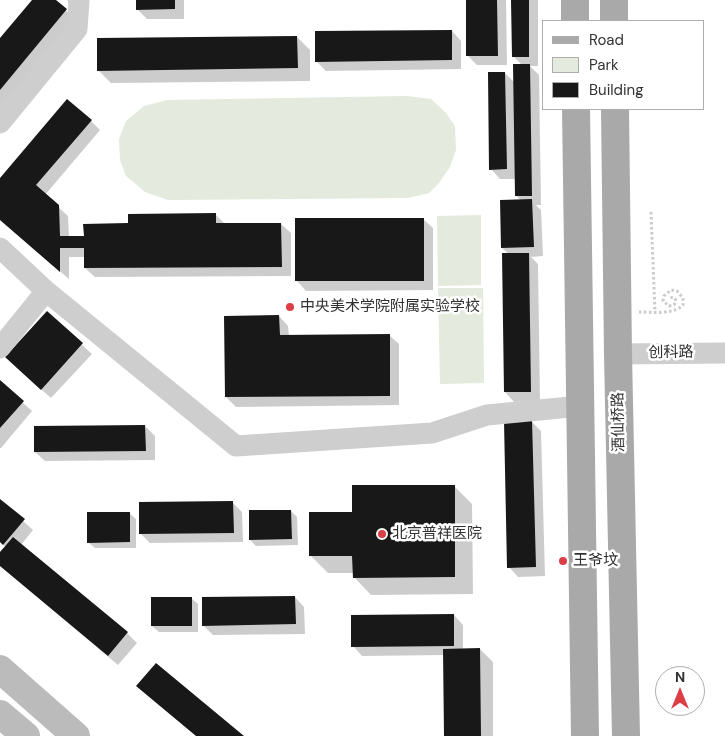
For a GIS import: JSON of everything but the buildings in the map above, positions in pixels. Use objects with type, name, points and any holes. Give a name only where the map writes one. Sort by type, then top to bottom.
[{"type":"main road","points":[[575,0],[575,20]]},
{"type":"main road","points":[[614,0],[614,20]]},
{"type":"main road","points":[[576,110],[585,736]]},
{"type":"main road","name":"酒仙桥路","points":[[615,110],[626,736]]},
{"type":"main road","points":[[0,669],[76,736]]},
{"type":"main road","points":[[0,714],[26,736]]},
{"type":"street","points":[[0,124],[77,29],[78,0]]},
{"type":"street","points":[[0,248],[46,291],[236,446],[432,433],[487,415],[581,406]]},
{"type":"street","points":[[0,348],[46,291]]},
{"type":"street","name":"创科路","points":[[618,354],[725,353]]},
{"type":"path","points":[[651,212],[654,312]]},
{"type":"path","points":[[669,297],[675,298],[676,301],[674,305],[669,306],[663,301],[664,296],[672,290],[677,291],[683,298],[683,305],[673,311]]},
{"type":"green space","points":[[407,96],[431,99],[446,113],[455,126],[456,150],[450,167],[429,193],[408,198],[168,200],[145,192],[126,176],[120,160],[119,139],[126,121],[144,106],[167,100]]},
{"type":"green space","points":[[481,215],[481,285],[438,286],[437,216]]},
{"type":"green space","points":[[438,288],[483,288],[484,383],[440,384]]},
{"type":"place","name":"中央美术学院附属实验学校","points":[[290,307]]},
{"type":"place","name":"北京普祥医院","points":[[382,534]]},
{"type":"place","name":"王爷坟","points":[[563,561]]}]
